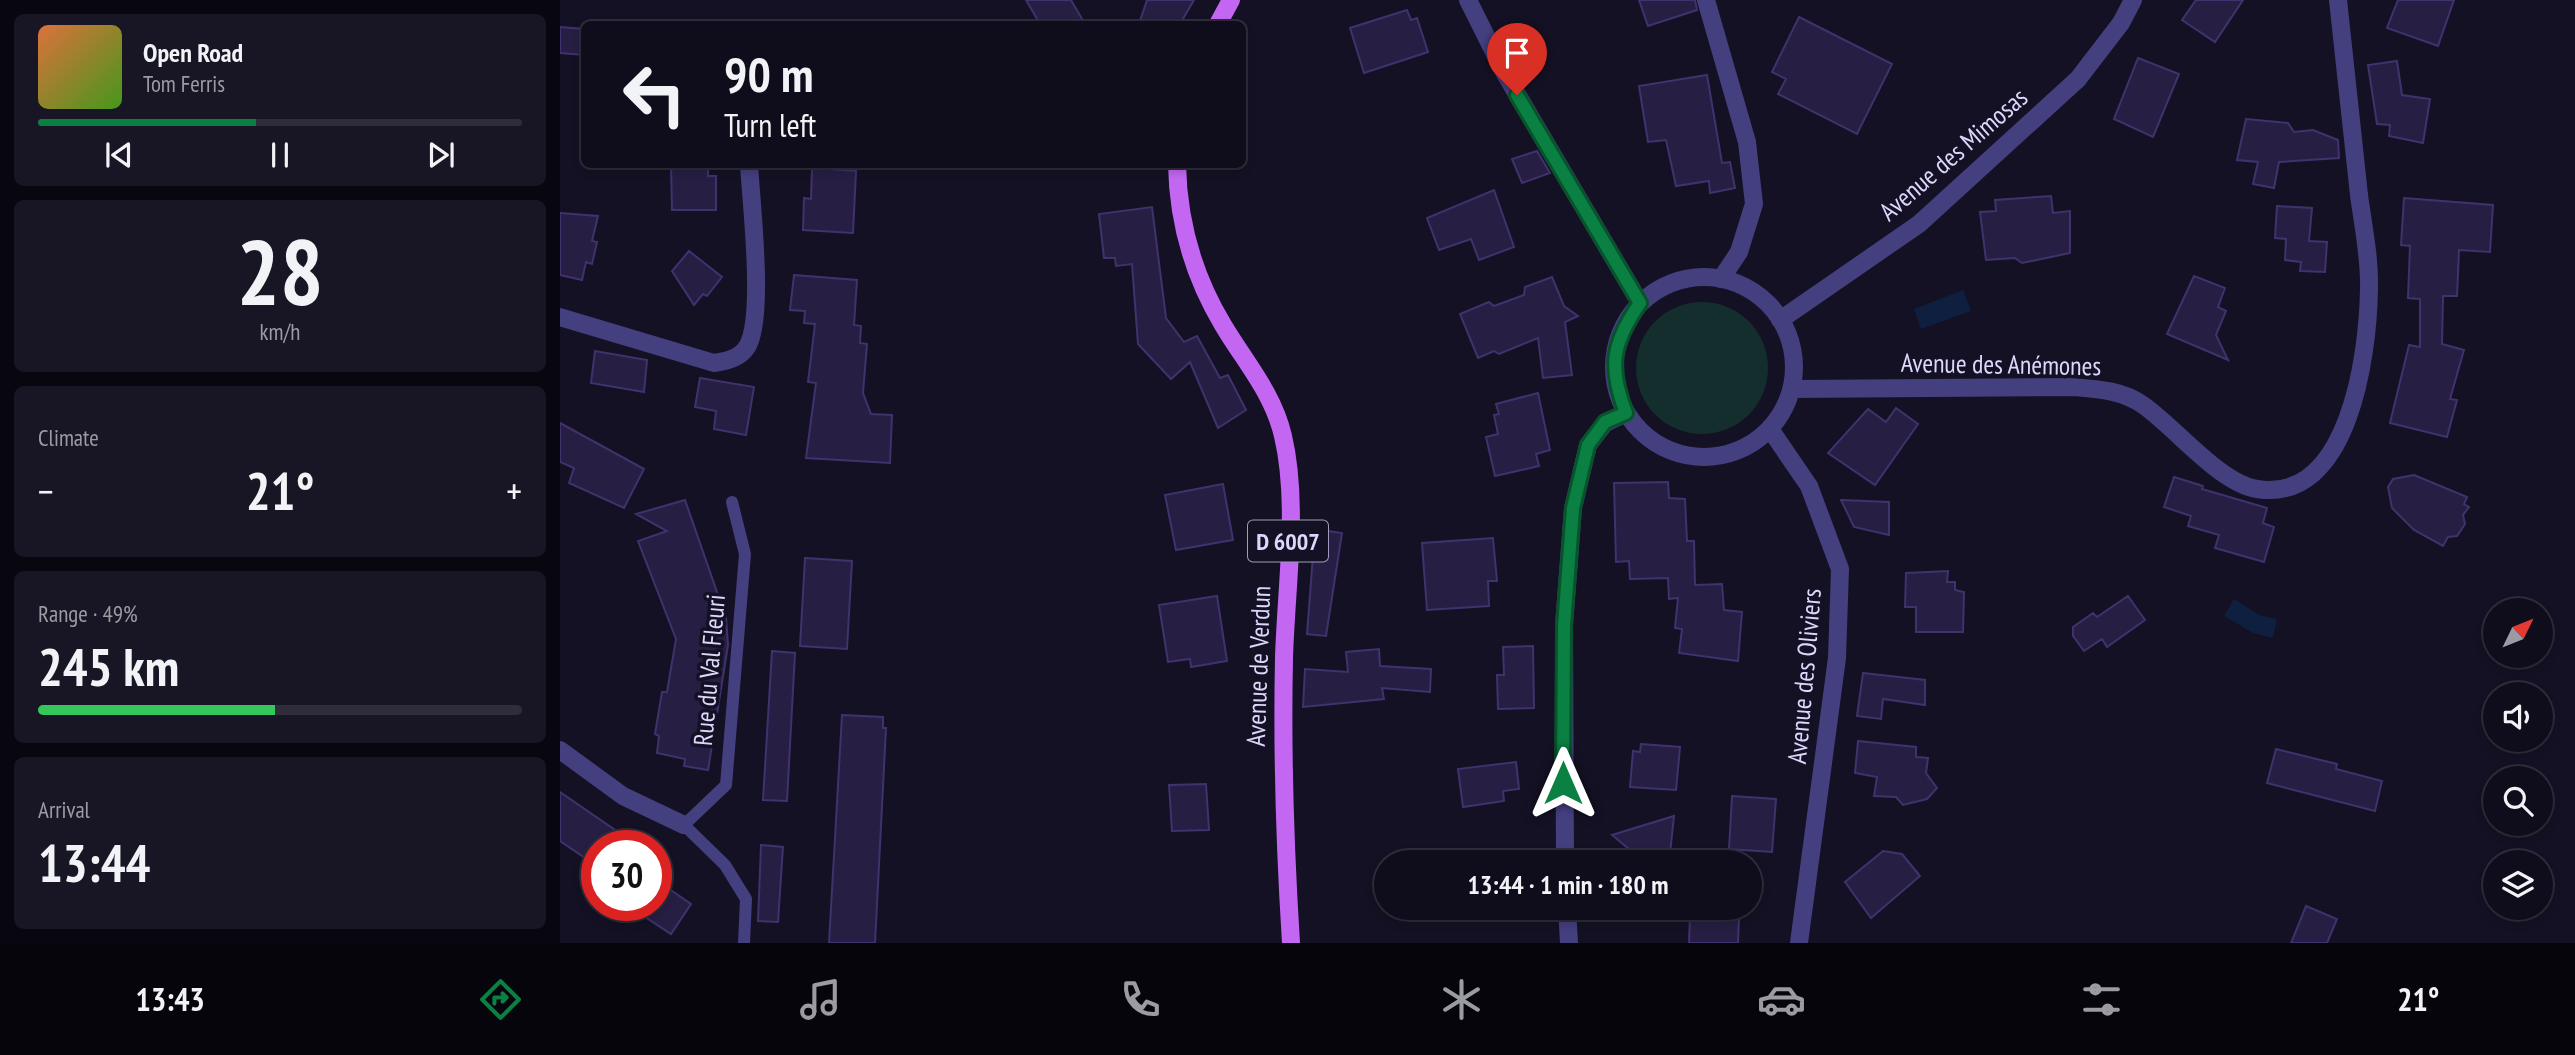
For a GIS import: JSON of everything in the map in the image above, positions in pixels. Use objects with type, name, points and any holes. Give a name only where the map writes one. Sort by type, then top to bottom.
[{"type":"main road","points":[[1220,21],[1231,0]]},
{"type":"main road","name":"Avenue de Verdun","points":[[1177,168],[1178,206],[1192,260],[1223,324],[1264,386],[1283,435],[1290,491],[1282,764],[1291,943]]},
{"type":"street","points":[[1468,0],[1504,72],[1640,303]]},
{"type":"street","points":[[1706,0],[1747,142],[1754,204],[1739,252],[1721,279]]},
{"type":"street","name":"Avenue des Mimosas","points":[[1780,320],[1919,224],[1939,206],[2078,79],[2121,23],[2133,0]]},
{"type":"street","name":"Avenue des Anémones","points":[[1792,389],[2072,387],[2111,391],[2142,404],[2229,477],[2253,489],[2281,492],[2308,480],[2331,456],[2359,382],[2370,289],[2338,0]]},
{"type":"street","points":[[560,317],[714,363],[734,359],[747,347],[755,322],[749,168]]},
{"type":"street","points":[[1691,278],[1721,279],[1744,287],[1765,301],[1780,320],[1790,342],[1794,365],[1792,389],[1783,411],[1770,429],[1748,446],[1722,456],[1694,457],[1667,450],[1644,435],[1626,413],[1615,385],[1614,356],[1623,327],[1640,303],[1664,286],[1691,278]]},
{"type":"street","points":[[1565,850],[1564,625],[1573,508],[1588,445],[1605,422],[1626,413]]},
{"type":"street","name":"Avenue des Oliviers","points":[[1770,429],[1809,486],[1840,569],[1837,658],[1799,943]]},
{"type":"street","points":[[560,750],[623,796],[684,825]]},
{"type":"street","points":[[1568,920],[1569,943]]},
{"type":"lane","name":"Rue du Val Fleuri","points":[[684,825],[726,785],[745,554],[732,502]]},
{"type":"lane","points":[[684,825],[725,865],[746,899],[744,943]]},
{"type":"green space","points":[[1702,302],[1727,307],[1748,322],[1763,343],[1768,368],[1763,393],[1748,414],[1727,429],[1702,434],[1677,429],[1656,414],[1641,393],[1636,368],[1641,343],[1656,322],[1677,307]]},
{"type":"water","points":[[1963,290],[1971,311],[1921,329],[1914,309]]},
{"type":"water","points":[[2234,599],[2259,615],[2277,619],[2273,638],[2253,633],[2224,616]]},
{"type":"building","points":[[1026,0],[1071,0],[1083,21],[1038,21]]},
{"type":"building","points":[[1147,0],[1194,0],[1182,21],[1140,21]]},
{"type":"building","points":[[1639,0],[1695,0],[1697,10],[1648,26]]},
{"type":"building","points":[[2196,0],[2243,0],[2215,42],[2182,20]]},
{"type":"building","points":[[2398,0],[2454,0],[2438,46],[2387,28]]},
{"type":"building","points":[[1407,10],[1411,20],[1417,18],[1428,52],[1364,73],[1350,28]]},
{"type":"building","points":[[1799,17],[1892,64],[1857,134],[1778,94],[1786,79],[1772,72]]},
{"type":"building","points":[[560,27],[581,29],[581,55],[560,53]]},
{"type":"building","points":[[2138,58],[2179,74],[2153,137],[2114,119]]},
{"type":"building","points":[[2397,61],[2402,95],[2430,99],[2423,143],[2389,136],[2390,125],[2377,124],[2368,65]]},
{"type":"building","points":[[1707,75],[1722,163],[1730,162],[1735,188],[1710,193],[1709,181],[1676,186],[1666,140],[1648,142],[1639,86]]},
{"type":"building","points":[[2246,119],[2288,123],[2294,132],[2313,130],[2338,140],[2339,158],[2279,162],[2274,188],[2253,184],[2258,162],[2237,160]]},
{"type":"building","points":[[1537,151],[1550,173],[1522,183],[1512,159]]},
{"type":"building","points":[[671,168],[708,168],[708,176],[716,176],[716,210],[672,210]]},
{"type":"building","points":[[812,168],[856,171],[853,233],[803,230],[804,198],[811,199]]},
{"type":"building","points":[[1494,190],[1514,247],[1479,260],[1471,239],[1439,250],[1427,218]]},
{"type":"building","points":[[2051,196],[2053,213],[2070,211],[2070,253],[2022,263],[2015,258],[1986,260],[1980,212],[1996,211],[1995,200]]},
{"type":"building","points":[[2404,198],[2493,205],[2490,252],[2459,250],[2457,296],[2443,296],[2442,344],[2464,350],[2450,399],[2457,400],[2447,437],[2390,423],[2409,345],[2420,347],[2420,299],[2408,298],[2410,246],[2401,245]]},
{"type":"building","points":[[2277,206],[2312,208],[2309,241],[2327,242],[2325,272],[2300,271],[2301,262],[2285,260],[2286,239],[2275,238]]},
{"type":"building","points":[[1152,207],[1166,318],[1184,342],[1197,336],[1220,378],[1228,375],[1246,410],[1218,428],[1190,362],[1171,379],[1138,344],[1132,264],[1116,266],[1115,258],[1104,258],[1099,214]]},
{"type":"building","points":[[560,213],[598,216],[592,241],[597,242],[592,264],[586,262],[582,280],[560,275]]},
{"type":"building","points":[[689,251],[722,277],[707,296],[703,294],[694,305],[672,271]]},
{"type":"building","points":[[794,275],[857,280],[854,325],[861,326],[860,343],[867,344],[863,393],[871,414],[892,415],[890,463],[806,458],[816,383],[808,382],[815,324],[804,323],[805,311],[790,310]]},
{"type":"building","points":[[2194,276],[2225,288],[2218,307],[2226,311],[2216,335],[2228,360],[2167,334]]},
{"type":"building","points":[[1552,277],[1564,306],[1578,316],[1565,322],[1572,375],[1543,378],[1538,338],[1499,354],[1494,351],[1478,358],[1460,314],[1489,302],[1494,306],[1524,295],[1525,287]]},
{"type":"building","points":[[595,351],[647,360],[644,392],[591,383]]},
{"type":"building","points":[[700,378],[754,387],[746,435],[714,429],[716,411],[695,407]]},
{"type":"building","points":[[1538,393],[1550,450],[1536,454],[1539,466],[1495,476],[1486,437],[1498,434],[1494,415],[1499,414],[1496,404]]},
{"type":"building","points":[[1896,408],[1918,424],[1875,485],[1828,453],[1868,409],[1886,422]]},
{"type":"building","points":[[560,423],[644,469],[624,508],[569,483],[574,468],[560,462]]},
{"type":"building","points":[[2414,475],[2467,497],[2464,504],[2469,507],[2463,515],[2465,524],[2457,536],[2448,537],[2443,546],[2414,530],[2392,508],[2388,487],[2393,479]]},
{"type":"building","points":[[2174,477],[2203,486],[2202,489],[2267,508],[2263,523],[2274,527],[2264,562],[2215,548],[2219,535],[2188,526],[2191,516],[2164,507]]},
{"type":"building","points":[[1668,482],[1669,498],[1685,499],[1687,541],[1694,541],[1695,585],[1722,584],[1724,610],[1742,612],[1738,661],[1679,653],[1682,629],[1675,628],[1678,598],[1669,599],[1668,578],[1630,579],[1629,561],[1616,562],[1614,483]]},
{"type":"building","points":[[1223,484],[1233,540],[1176,550],[1165,495]]},
{"type":"building","points":[[685,500],[726,618],[728,645],[708,770],[684,766],[685,759],[657,753],[659,736],[655,734],[662,692],[667,692],[676,639],[638,541],[667,531],[636,514]]},
{"type":"building","points":[[1841,500],[1889,502],[1889,535],[1854,527]]},
{"type":"building","points":[[1315,529],[1342,533],[1326,636],[1307,634]]},
{"type":"building","points":[[1493,538],[1497,581],[1488,581],[1489,606],[1427,610],[1422,543]]},
{"type":"building","points":[[805,558],[852,561],[847,649],[800,646]]},
{"type":"building","points":[[1948,571],[1947,582],[1955,582],[1955,590],[1964,592],[1963,632],[1916,632],[1916,607],[1905,607],[1906,573]]},
{"type":"building","points":[[1217,596],[1227,661],[1191,667],[1190,659],[1168,662],[1159,605]]},
{"type":"building","points":[[2128,596],[2145,620],[2107,647],[2102,639],[2084,651],[2073,636],[2073,627],[2093,613],[2097,617]]},
{"type":"building","points":[[1533,646],[1534,708],[1498,709],[1497,675],[1504,675],[1503,647]]},
{"type":"building","points":[[1379,649],[1380,666],[1431,669],[1430,692],[1382,688],[1384,699],[1303,707],[1305,669],[1348,672],[1346,652]]},
{"type":"building","points":[[772,651],[795,653],[787,801],[763,800]]},
{"type":"building","points":[[1863,673],[1925,680],[1925,705],[1883,699],[1881,719],[1857,716]]},
{"type":"building","points":[[842,715],[883,717],[883,728],[886,728],[875,943],[829,943]]},
{"type":"building","points":[[1858,741],[1916,747],[1916,757],[1928,758],[1926,773],[1937,788],[1927,799],[1903,805],[1896,797],[1874,796],[1877,777],[1855,773]]},
{"type":"building","points":[[1641,744],[1680,747],[1676,790],[1630,787],[1633,751],[1640,752]]},
{"type":"building","points":[[2276,749],[2337,764],[2336,769],[2382,781],[2375,811],[2267,783]]},
{"type":"building","points":[[1516,762],[1519,789],[1503,791],[1504,801],[1463,807],[1458,769]]},
{"type":"building","points":[[1206,784],[1209,830],[1172,831],[1169,785]]},
{"type":"building","points":[[560,792],[615,830],[581,830],[581,855],[560,841]]},
{"type":"building","points":[[1732,796],[1776,799],[1772,852],[1729,849]]},
{"type":"building","points":[[1674,816],[1670,850],[1630,850],[1612,835]]},
{"type":"building","points":[[761,845],[783,847],[778,922],[758,921]]},
{"type":"building","points":[[1883,851],[1902,854],[1920,876],[1871,918],[1845,882]]},
{"type":"building","points":[[672,891],[691,904],[671,934],[651,921],[672,921]]},
{"type":"building","points":[[2306,906],[2337,919],[2327,943],[2291,943]]},
{"type":"building","points":[[1690,920],[1739,920],[1738,943],[1689,943]]},
{"type":"route","points":[[1517,95],[1640,303],[1623,327],[1614,356],[1615,385],[1626,413],[1605,422],[1588,445],[1573,508],[1564,625],[1563,783]]}]
